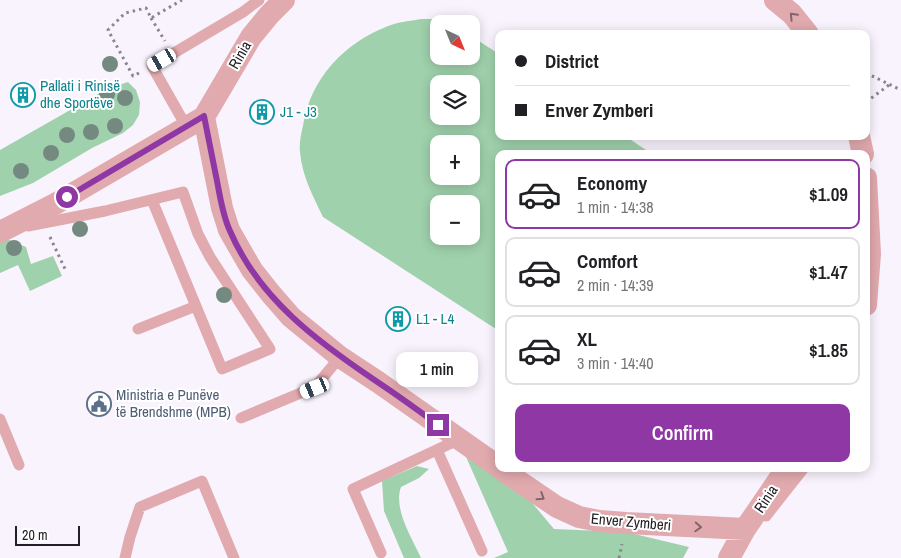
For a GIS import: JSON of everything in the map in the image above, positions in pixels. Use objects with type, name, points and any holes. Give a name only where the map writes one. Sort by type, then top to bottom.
[{"type":"street","name":"Rinia","points":[[195,121],[251,36],[284,0]]},
{"type":"street","points":[[775,0],[792,14],[805,30]]},
{"type":"street","points":[[1,231],[63,199],[195,121]]},
{"type":"street","name":"Enver Zymberi","points":[[195,121],[229,230],[252,270],[291,317],[340,357],[495,464]]},
{"type":"street","name":"Enver Zymberi","points":[[506,472],[557,507],[579,517],[626,524],[745,529]]},
{"type":"street","name":"Rinia","points":[[745,529],[784,472]]},
{"type":"street","points":[[729,558],[745,529]]},
{"type":"lane","points":[[195,121],[152,66],[243,12],[259,0]]},
{"type":"lane","points":[[1,231],[105,212],[183,192],[198,234],[210,257],[270,348],[222,369],[152,200]]},
{"type":"lane","points":[[138,329],[196,306]]},
{"type":"lane","points":[[241,418],[315,388],[340,357]]},
{"type":"lane","points":[[0,420],[19,465]]},
{"type":"lane","points":[[381,553],[353,489],[460,439]]},
{"type":"lane","points":[[437,450],[482,551]]},
{"type":"lane","points":[[745,529],[758,527],[801,472]]},
{"type":"lane","points":[[125,558],[140,507],[202,481],[234,558]]},
{"type":"path","points":[[151,18],[182,0]]},
{"type":"path","points":[[152,66],[133,76],[108,30],[125,13],[146,8],[172,54]]},
{"type":"path","points":[[870,75],[901,90]]},
{"type":"path","points":[[870,99],[889,85]]},
{"type":"path","points":[[43,223],[66,271]]},
{"type":"green space","points":[[430,19],[430,65],[480,65],[480,42],[495,51],[495,140],[631,140],[646,150],[495,150],[495,328],[323,217],[308,186],[301,161],[300,142],[307,109],[313,93],[321,78],[344,53],[357,42],[388,26]]},
{"type":"green space","points":[[128,82],[136,90],[140,102],[139,115],[133,125],[123,133],[92,148],[33,183],[0,196],[0,150],[107,89]]},
{"type":"green space","points":[[2,237],[26,247],[31,264],[53,256],[62,276],[30,291],[18,265],[0,273],[0,238]]},
{"type":"green space","points":[[463,450],[518,486],[554,529],[626,532],[689,547],[683,558],[494,558],[508,552]]},
{"type":"green space","points":[[417,466],[429,469],[419,478],[401,487],[399,505],[401,514],[421,558],[404,558],[384,511],[382,481]]},
{"type":"place","name":"Pallati i Rinisë dhe Sportëve","points":[[23,95]]},
{"type":"place","name":"J1 - J3","points":[[262,112]]},
{"type":"place","name":"L1 - L4","points":[[398,319]]},
{"type":"place","name":"Ministria e Punëve të Brendshme (MPB)","points":[[99,404]]},
{"type":"route","points":[[67,197],[204,116],[222,208],[229,230],[252,270],[291,317],[316,338],[340,357],[438,425]]}]
